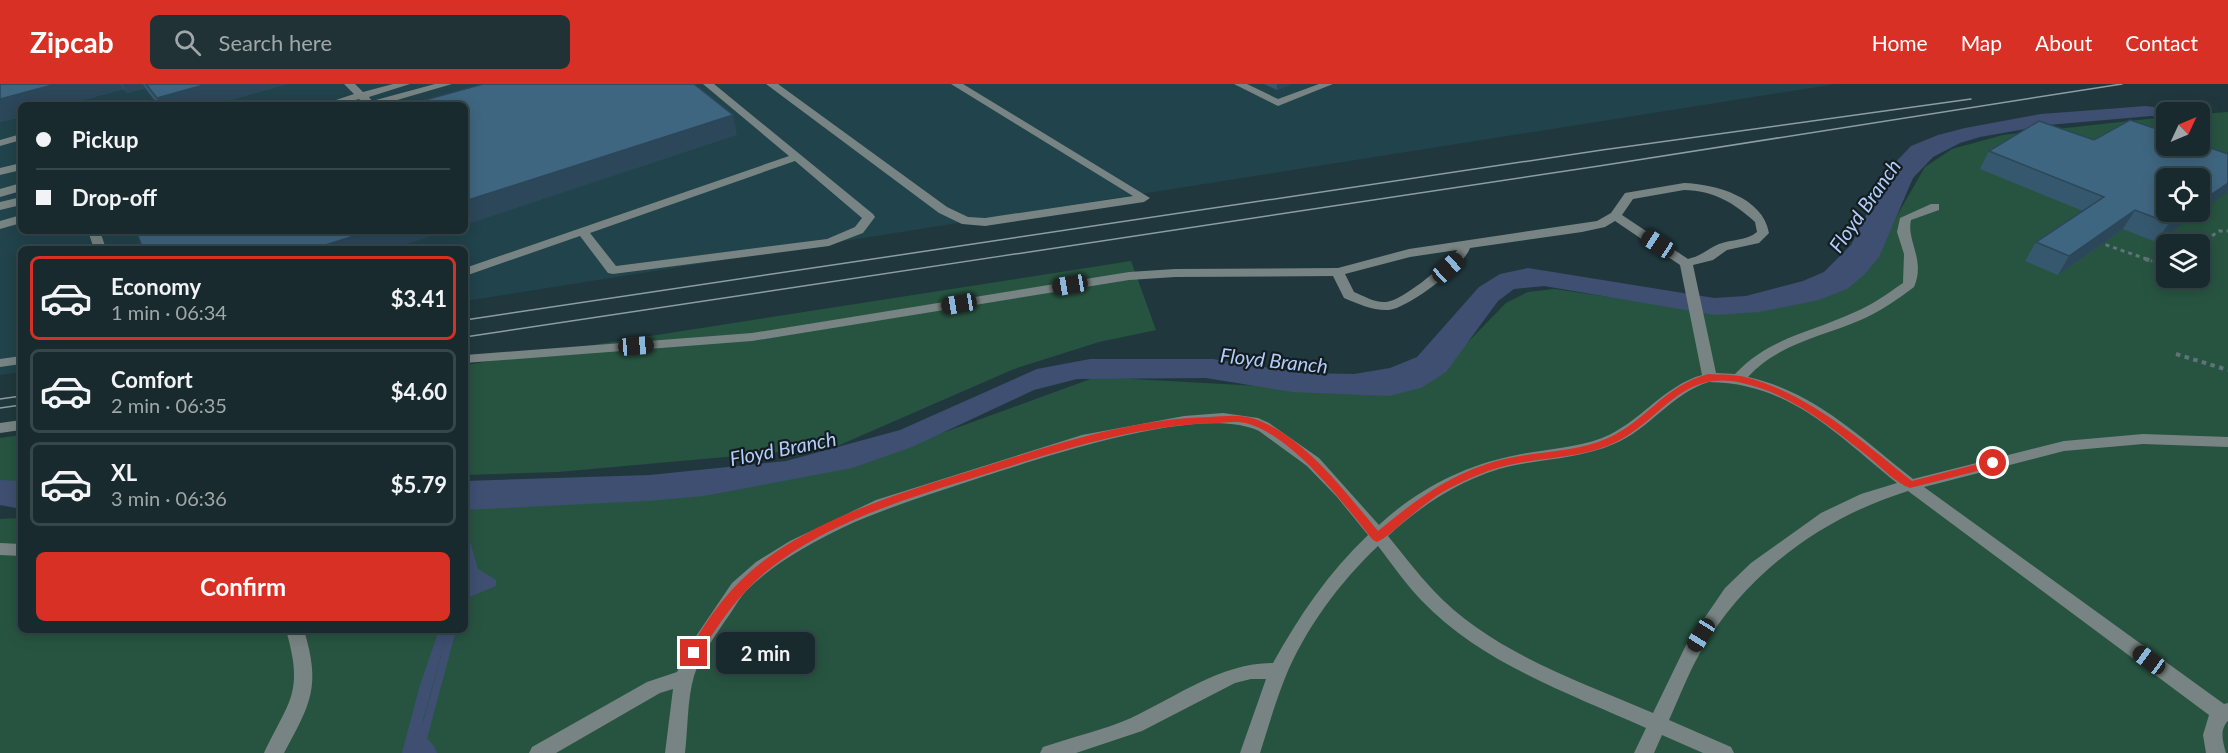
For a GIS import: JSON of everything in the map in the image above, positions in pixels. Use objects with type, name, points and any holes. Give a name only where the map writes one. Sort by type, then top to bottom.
[{"type":"street","points":[[350,84],[368,102]]},
{"type":"street","points":[[368,102],[405,84]]},
{"type":"street","points":[[368,102],[447,84]]},
{"type":"street","points":[[582,231],[613,270],[829,242],[859,230],[868,218],[708,84]]},
{"type":"street","points":[[771,84],[943,210],[966,221],[985,222],[1144,198],[956,84]]},
{"type":"street","points":[[1239,84],[1278,103],[1328,84]]},
{"type":"street","points":[[0,143],[18,138]]},
{"type":"street","points":[[468,271],[797,157]]},
{"type":"street","points":[[0,172],[18,167]]},
{"type":"street","points":[[468,359],[752,337],[1129,276],[1175,273],[1338,272],[1409,253],[1514,239],[1601,224],[1615,216],[1629,196],[1678,185],[1695,185],[1729,196],[1761,221],[1763,232],[1755,240],[1723,247],[1709,257],[1686,263]]},
{"type":"street","points":[[0,193],[18,188]]},
{"type":"street","points":[[0,206],[18,202]]},
{"type":"street","points":[[1738,379],[1751,362],[1770,348],[1858,316],[1909,284],[1910,249],[1902,234],[1903,225],[1906,218],[1935,207]]},
{"type":"street","points":[[1615,216],[1686,263],[1710,377]]},
{"type":"street","points":[[0,225],[18,220]]},
{"type":"street","points":[[1338,272],[1349,295],[1376,306],[1391,306],[1434,280],[1461,256],[1465,244]]},
{"type":"street","points":[[0,363],[18,360]]},
{"type":"street","points":[[1250,753],[1278,671],[1314,609],[1340,574],[1377,538],[1422,500],[1449,484],[1508,461],[1585,449],[1610,441],[1630,431],[1674,392],[1689,383],[1710,377],[1738,379],[1766,386],[1808,406],[1910,485],[2225,713],[2216,722],[2211,736],[2216,753]]},
{"type":"street","points":[[675,753],[684,678],[694,653],[738,588],[762,567],[796,545],[838,523],[890,501],[1097,436],[1223,418],[1253,422],[1280,436],[1312,462],[1342,493],[1427,596],[1491,646],[1536,671],[1724,753]]},
{"type":"street","points":[[0,428],[18,425]]},
{"type":"street","points":[[1644,753],[1692,650],[1710,620],[1731,593],[1757,568],[1827,517],[1867,498],[1910,485],[2064,446],[2142,439],[2228,442]]},
{"type":"street","points":[[0,549],[18,550]]},
{"type":"street","points":[[274,753],[300,704],[303,689],[302,654],[296,633]]},
{"type":"street","points":[[1050,753],[1135,725],[1230,677],[1251,671],[1278,671]]},
{"type":"street","points":[[539,753],[654,687],[684,678]]},
{"type":"path","points":[[2210,237],[2219,231],[2228,231]]},
{"type":"path","points":[[2097,242],[2136,257],[2156,262]]},
{"type":"path","points":[[2176,354],[2228,370]]},
{"type":"shaded area","points":[[0,84],[1836,84],[468,301],[468,246],[18,246],[18,372],[0,375]]},
{"type":"green space","points":[[2228,112],[2228,753],[0,753],[0,519],[18,518],[18,633],[468,633],[468,503],[807,473],[945,432],[1096,377],[1365,392],[1428,383],[1506,303],[1528,292],[1554,289],[1727,314],[1869,264],[1925,167],[1952,149],[2003,135],[2156,118],[2156,156],[2210,156],[2210,113]]},
{"type":"green space","points":[[1131,261],[1156,330],[1099,342],[1014,369],[835,447],[558,472],[468,475],[468,365]]},
{"type":"green space","points":[[18,435],[18,502],[0,504],[0,438]]},
{"type":"water","points":[[2146,106],[2156,107],[2156,117],[2048,125],[1980,137],[1960,143],[1933,157],[1913,178],[1879,257],[1864,275],[1847,289],[1819,300],[1759,312],[1715,315],[1544,286],[1514,289],[1498,301],[1446,372],[1421,388],[1389,396],[1292,392],[1206,378],[1077,379],[1034,390],[912,447],[852,468],[704,496],[468,510],[468,481],[650,475],[786,461],[900,430],[1037,369],[1090,359],[1213,359],[1302,373],[1354,374],[1390,368],[1417,357],[1479,287],[1500,274],[1528,268],[1714,298],[1746,296],[1803,281],[1824,272],[1851,245],[1890,168],[1911,146],[1938,135],[2041,114]]},
{"type":"water","points":[[0,480],[18,481],[18,508],[0,505]]},
{"type":"water","points":[[468,534],[478,569],[496,580],[496,586],[468,598]]},
{"type":"water","points":[[438,633],[447,633],[423,720],[424,735],[437,753],[402,753],[420,685]]},
{"type":"building","points":[[0,84],[56,84],[0,99]]},
{"type":"building","points":[[146,84],[207,84],[157,98]]},
{"type":"building","points":[[483,84],[694,84],[733,115],[468,200],[468,102],[418,102]]},
{"type":"building","points":[[2130,120],[2156,129],[2156,156],[2210,156],[2210,148],[2228,154],[2228,183],[2210,195],[2210,168],[2156,168],[2156,218],[2135,210],[2069,256],[2036,242],[2104,197],[1989,151],[2039,121],[2094,140]]},
{"type":"building","points":[[137,234],[360,234],[322,246],[142,246]]},
{"type":"waterway","points":[[419,753],[451,633]]},
{"type":"tram line","points":[[468,337],[1599,166],[2122,84]]},
{"type":"tram line","points":[[468,320],[1602,150],[1971,99]]},
{"type":"tram line","points":[[0,399],[18,396]]},
{"type":"tram line","points":[[0,408],[18,405]]},
{"type":"route","points":[[694,653],[738,588],[778,556],[838,523],[907,495],[1082,440],[1120,431],[1184,421],[1240,419],[1253,422],[1280,436],[1327,476],[1377,538],[1422,500],[1449,484],[1508,461],[1585,449],[1610,441],[1630,431],[1674,392],[1689,383],[1708,377],[1723,376],[1742,380],[1786,394],[1827,419],[1910,485],[1993,463]]},
{"type":"water label","name":"Floyd Branch","points":[[1865,206]]},
{"type":"water label","name":"Floyd Branch","points":[[1274,361]]},
{"type":"water label","name":"Floyd Branch","points":[[783,449]]}]
